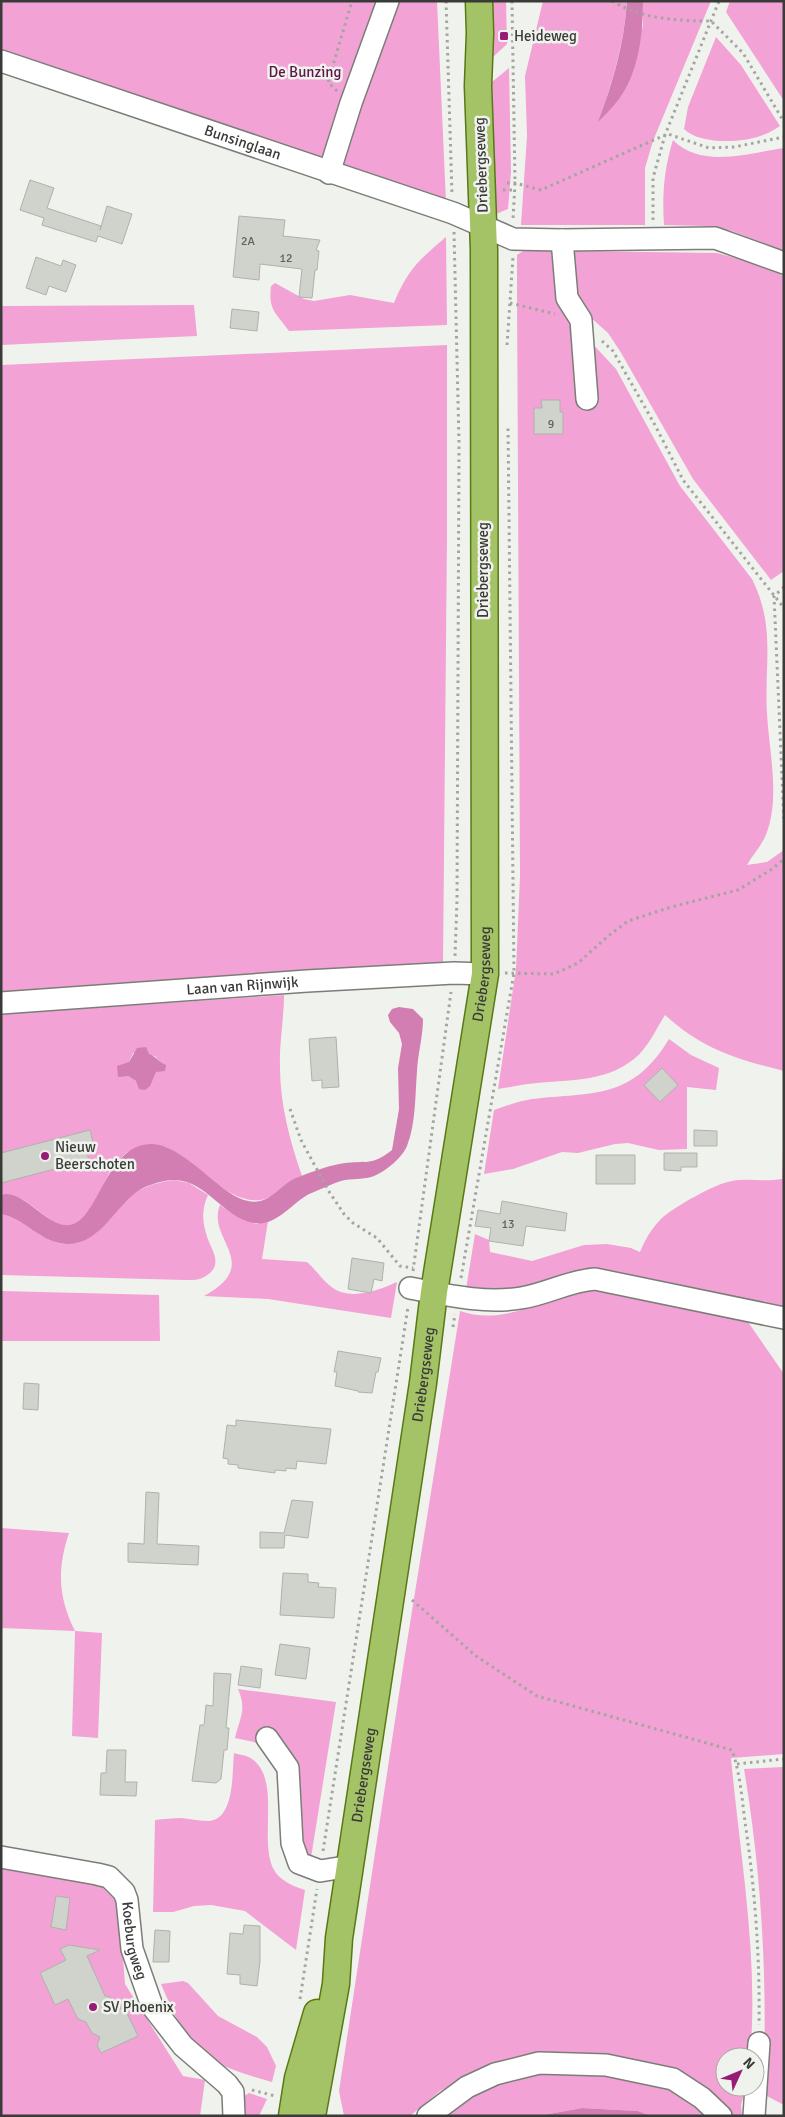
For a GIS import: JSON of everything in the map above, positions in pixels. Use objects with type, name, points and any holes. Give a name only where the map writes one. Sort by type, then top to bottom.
[{"type":"main road","name":"Driebergseweg","points":[[281,2106],[298,2078],[339,1938],[423,1383],[419,1283],[485,974],[483,226],[478,86],[479,1]]},
{"type":"main road","name":"Driebergseweg","points":[[312,2116],[336,1984],[339,1938]]},
{"type":"street","points":[[329,172],[351,103],[388,1]]},
{"type":"street","name":"Bunsinglaan","points":[[1,61],[290,157],[329,172],[453,213],[483,226]]},
{"type":"street","points":[[483,226],[513,239],[715,238],[784,263]]},
{"type":"street","points":[[562,240],[567,298],[580,320],[587,399]]},
{"type":"street","name":"Laan van Rijnwijk","points":[[1,1003],[454,972],[485,974]]},
{"type":"street","points":[[419,1283],[496,1301],[523,1298],[578,1280],[595,1278],[784,1318]]},
{"type":"street","points":[[267,1738],[288,1768],[292,1843],[299,1863],[320,1871],[351,1866]]},
{"type":"street","name":"Koeburgweg","points":[[1,1857],[97,1874],[117,1883],[127,1900],[132,1949],[152,2006],[183,2046],[234,2092]]},
{"type":"street","points":[[754,2116],[759,2043]]},
{"type":"street","points":[[428,2116],[467,2087],[495,2074],[539,2063],[606,2065],[672,2079],[702,2098],[720,2116]]},
{"type":"street","points":[[234,2092],[234,2116]]},
{"type":"path","points":[[351,103],[328,82],[352,1]]},
{"type":"path","name":"Driebergseweg","points":[[446,1],[452,192]]},
{"type":"path","name":"Driebergseweg","points":[[512,1],[516,183],[513,239]]},
{"type":"path","points":[[612,1],[622,8],[649,16],[674,21],[711,21],[743,53],[784,122]]},
{"type":"path","points":[[654,238],[653,178],[665,135],[719,1]]},
{"type":"path","points":[[507,184],[516,183],[541,190],[668,134],[709,148],[734,147],[784,137]]},
{"type":"path","name":"Driebergseweg","points":[[298,2007],[419,1283],[454,972],[457,900],[459,463],[454,250]]},
{"type":"path","points":[[510,303],[580,320],[612,351],[655,425],[683,480],[784,608]]},
{"type":"path","points":[[774,596],[784,587]]},
{"type":"path","points":[[774,596],[784,822]]},
{"type":"path","points":[[514,972],[554,974],[578,963],[607,937],[628,922],[671,907],[738,890],[784,859]]},
{"type":"path","points":[[290,1109],[301,1140],[316,1164],[328,1190],[344,1214],[377,1238],[400,1266],[419,1283]]},
{"type":"path","points":[[412,1600],[476,1656],[537,1696],[732,1750],[737,1764],[749,1850],[759,1971],[759,2043]]},
{"type":"path","points":[[737,1764],[784,1759]]},
{"type":"path","points":[[234,2092],[247,2089],[281,2106]]},
{"type":"green space","name":"De Bunzing","points":[[1,1],[437,1],[446,202],[342,167],[344,161],[324,154],[321,158],[1,51]]},
{"type":"green space","points":[[489,1],[506,1],[507,44],[491,59]]},
{"type":"green space","points":[[543,1],[627,1],[617,62],[599,120],[643,26],[643,1],[711,1],[653,141],[645,168],[645,225],[521,225],[527,136],[525,76]]},
{"type":"green space","points":[[730,1],[784,1],[784,101],[726,12]]},
{"type":"green space","points":[[716,37],[741,65],[780,126],[755,138],[734,141],[700,138],[684,129],[688,107]]},
{"type":"green space","points":[[509,68],[511,172],[508,209],[496,214],[492,82]]},
{"type":"green space","points":[[673,140],[684,149],[711,157],[726,157],[784,148],[784,251],[732,231],[707,226],[664,225],[664,182]]},
{"type":"green space","points":[[446,237],[447,325],[289,331],[274,311],[270,294],[271,286],[275,283],[304,299],[314,301],[350,295],[394,303],[409,273],[428,252]]},
{"type":"green space","points":[[523,251],[551,251],[560,309],[616,369],[680,486],[752,579],[759,597],[767,630],[766,696],[773,773],[773,804],[767,832],[747,865],[767,862],[784,850],[784,1071],[750,1062],[720,1051],[692,1036],[665,1015],[648,1044],[639,1055],[610,1073],[583,1079],[498,1089],[516,969],[520,876],[517,255]]},
{"type":"green space","points":[[573,251],[717,253],[754,263],[784,276],[784,571],[771,580],[693,479],[608,333],[580,308],[574,287]]},
{"type":"green space","points":[[194,305],[197,336],[1,345],[1,306]]},
{"type":"green space","points":[[447,345],[443,963],[1,992],[1,365]]},
{"type":"green space","points":[[284,995],[280,1082],[290,1136],[302,1176],[266,1199],[249,1200],[227,1191],[178,1154],[167,1148],[160,1147],[127,1152],[113,1167],[86,1214],[79,1221],[71,1225],[62,1225],[55,1222],[16,1196],[1,1195],[1,1014]],"holes":[[[133,1053],[155,1056],[160,1063],[155,1072],[136,1081],[128,1076],[129,1062]]]},
{"type":"green space","points":[[669,1039],[691,1055],[719,1068],[716,1090],[687,1087],[687,1149],[659,1150],[628,1143],[615,1144],[578,1153],[562,1152],[513,1169],[484,1174],[494,1110],[517,1102],[593,1093],[626,1083],[641,1073],[655,1059]]},
{"type":"green space","points":[[783,1150],[784,1306],[765,1309],[588,1270],[571,1273],[517,1290],[466,1289],[475,1234],[489,1240],[490,1252],[532,1261],[584,1245],[607,1244],[631,1248],[640,1252],[654,1227],[661,1219],[705,1191],[732,1181],[782,1179]]},
{"type":"green space","points":[[174,1180],[189,1183],[208,1195],[203,1214],[215,1264],[210,1273],[204,1277],[196,1280],[185,1280],[1,1275],[1,1214],[18,1220],[49,1240],[67,1244],[78,1242],[97,1232],[139,1190]]},
{"type":"green space","points":[[220,1205],[230,1212],[256,1224],[268,1221],[262,1259],[307,1262],[329,1285],[345,1293],[363,1293],[381,1289],[397,1282],[391,1318],[268,1299],[204,1296],[221,1284],[230,1273],[232,1262],[220,1229],[218,1218]]},
{"type":"green space","points":[[585,1286],[610,1289],[748,1322],[784,1374],[784,1754],[731,1758],[747,1907],[752,1982],[752,2020],[751,2047],[715,2047],[715,2097],[743,2097],[741,2105],[742,2116],[732,2116],[724,2107],[654,2069],[478,2071],[440,2091],[410,2116],[344,2116],[339,2091],[404,1661],[460,1311],[476,1315],[492,1315],[508,1313],[539,1304]]},
{"type":"green space","points":[[1,1291],[159,1295],[160,1341],[1,1341]]},
{"type":"green space","points":[[1,1528],[69,1533],[62,1559],[61,1583],[65,1606],[75,1631],[1,1628]]},
{"type":"green space","points":[[75,1631],[102,1633],[98,1738],[72,1736]]},
{"type":"green space","points":[[238,1689],[336,1702],[309,1870],[277,1765],[262,1746],[254,1742],[235,1738],[241,1719],[242,1708]]},
{"type":"green space","points":[[234,1753],[252,1759],[261,1769],[266,1782],[268,1798],[268,1847],[270,1861],[276,1873],[289,1884],[305,1890],[296,1950],[245,1911],[211,1905],[194,1906],[173,1912],[153,1912],[155,1820],[182,1818],[209,1821],[217,1818],[224,1812],[228,1804]]},
{"type":"green space","points":[[784,1767],[784,2105],[765,2095],[765,2012],[762,1931],[755,1850],[744,1769]]},
{"type":"green space","points":[[1,1864],[97,1882],[119,1904],[125,1984],[183,2076],[205,2080],[200,2116],[1,2116]]},
{"type":"green space","points":[[183,1981],[188,1983],[218,2016],[257,2037],[267,2047],[276,2066],[272,2082],[244,2074],[215,2062],[193,2044],[177,2019],[161,1984]]},
{"type":"green space","points":[[547,2072],[601,2075],[659,2083],[709,2116],[651,2116],[638,2111],[582,2108],[538,2116],[440,2116],[452,2106],[477,2092]]},
{"type":"green space","points":[[249,2093],[267,2099],[259,2116],[240,2116],[241,2098]]},
{"type":"shaded area","points":[[627,1],[643,1],[641,39],[635,65],[626,88],[617,102],[598,122],[617,63],[626,17]]},
{"type":"shaded area","points":[[399,1007],[413,1009],[423,1019],[414,1119],[405,1151],[393,1164],[379,1174],[329,1185],[309,1194],[277,1218],[262,1223],[243,1220],[194,1185],[184,1181],[162,1181],[138,1191],[96,1233],[77,1243],[57,1243],[17,1220],[1,1214],[1,1195],[9,1194],[16,1196],[56,1223],[64,1225],[76,1223],[94,1202],[121,1158],[134,1148],[150,1144],[173,1150],[229,1192],[249,1201],[265,1199],[296,1178],[318,1170],[339,1164],[372,1161],[384,1156],[392,1150],[399,1109],[398,1068],[402,1044],[399,1033],[390,1022],[388,1015],[392,1009]]},
{"type":"shaded area","points":[[146,1047],[149,1054],[166,1065],[165,1071],[156,1072],[150,1086],[145,1090],[139,1089],[136,1081],[128,1076],[118,1077],[117,1066],[129,1062],[137,1048]]},
{"type":"shaded area","points":[[582,2108],[638,2111],[651,2116],[538,2116]]},
{"type":"building","points":[[30,180],[54,188],[47,208],[101,226],[100,230],[107,206],[132,214],[122,244],[98,236],[96,242],[42,225],[44,218],[20,210]]},
{"type":"building","points":[[239,216],[285,220],[283,236],[320,240],[316,250],[319,251],[312,298],[299,297],[302,269],[260,264],[259,280],[233,277]]},
{"type":"building","points":[[36,257],[61,266],[63,260],[76,265],[66,292],[49,286],[46,295],[26,288]]},
{"type":"building","points":[[232,309],[259,312],[257,331],[230,328]]},
{"type":"building","points":[[541,400],[560,400],[560,412],[563,412],[563,434],[534,434],[534,408],[542,408]]},
{"type":"building","points":[[336,1037],[339,1087],[322,1088],[322,1080],[312,1081],[309,1039]]},
{"type":"building","points":[[662,1068],[678,1085],[660,1102],[644,1085]]},
{"type":"building","name":"Nieuw Beerschoten","points":[[90,1130],[95,1151],[87,1153],[89,1160],[1,1183],[1,1153]]},
{"type":"building","points":[[694,1130],[717,1131],[717,1146],[694,1146]]},
{"type":"building","points":[[664,1153],[697,1153],[697,1167],[681,1167],[681,1171],[664,1170]]},
{"type":"building","points":[[596,1155],[635,1155],[635,1184],[596,1184]]},
{"type":"building","points":[[502,1201],[567,1213],[565,1231],[526,1226],[523,1246],[489,1241],[491,1228],[475,1226],[478,1210],[500,1214]]},
{"type":"building","points":[[352,1258],[384,1263],[382,1281],[374,1279],[371,1293],[348,1289]]},
{"type":"building","points":[[338,1351],[381,1358],[372,1393],[358,1392],[335,1386],[337,1372],[334,1372]]},
{"type":"building","points":[[24,1383],[39,1384],[38,1410],[23,1409]]},
{"type":"building","points":[[236,1420],[331,1429],[326,1464],[297,1461],[296,1469],[286,1468],[286,1471],[275,1470],[275,1473],[238,1468],[238,1465],[228,1464],[228,1459],[223,1458],[227,1425],[236,1426]]},
{"type":"building","points":[[146,1492],[159,1493],[157,1544],[199,1546],[198,1565],[128,1562],[128,1543],[144,1544]]},
{"type":"building","points":[[292,1500],[313,1502],[308,1538],[285,1535],[284,1548],[260,1548],[260,1532],[284,1533]]},
{"type":"building","points":[[283,1573],[308,1574],[308,1582],[319,1583],[318,1587],[336,1588],[334,1618],[280,1615]]},
{"type":"building","points":[[280,1644],[310,1648],[306,1679],[275,1675]]},
{"type":"building","points":[[241,1666],[262,1669],[260,1688],[238,1685]]},
{"type":"building","points":[[214,1673],[231,1674],[226,1728],[229,1728],[227,1750],[224,1750],[221,1779],[216,1783],[192,1781],[200,1725],[204,1725],[206,1705],[213,1706]]},
{"type":"building","points":[[107,1750],[126,1750],[125,1782],[137,1782],[136,1796],[100,1795],[101,1773],[106,1773]]},
{"type":"building","points":[[56,1896],[70,1898],[66,1930],[51,1927]]},
{"type":"building","points":[[244,1925],[260,1926],[260,1961],[257,1986],[240,1984],[240,1975],[227,1974],[230,1933],[243,1934]]},
{"type":"building","points":[[155,1930],[170,1931],[169,1962],[153,1962]]},
{"type":"building","points":[[69,1945],[100,1950],[87,1956],[105,1996],[110,1997],[116,2011],[124,2007],[138,2036],[101,2053],[97,2045],[100,2037],[92,2033],[86,2022],[78,2019],[68,1999],[55,2005],[40,1973],[66,1960],[60,1949]]},
{"type":"place","name":"Heideweg","points":[[504,36]]},
{"type":"place","name":"Nieuw Beerschoten","points":[[45,1156]]},
{"type":"place","name":"SV Phoenix","points":[[93,2007]]}]
